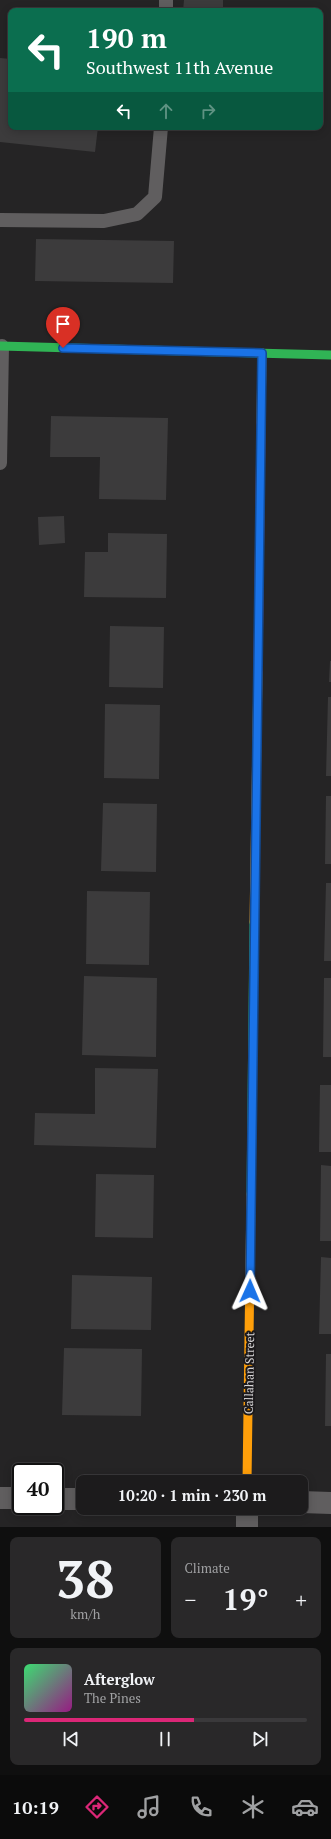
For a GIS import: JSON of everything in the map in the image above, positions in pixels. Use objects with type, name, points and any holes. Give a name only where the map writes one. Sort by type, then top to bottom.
[{"type":"street","points":[[1,346],[331,354]]},
{"type":"street","name":"Callahan Street","points":[[247,1475],[262,353]]},
{"type":"street","points":[[0,1498],[12,1498]]},
{"type":"street","points":[[64,1499],[76,1499]]},
{"type":"street","points":[[308,1502],[331,1503]]},
{"type":"street","points":[[247,1515],[247,1527]]},
{"type":"lane","points":[[0,220],[104,221],[137,214],[155,196],[161,130]]},
{"type":"lane","points":[[0,463],[1,346]]},
{"type":"building","points":[[184,0],[223,0],[223,8],[183,8]]},
{"type":"building","points":[[0,58],[8,59],[8,130],[98,130],[95,152],[0,142]]},
{"type":"building","points":[[36,239],[174,241],[173,283],[35,281]]},
{"type":"building","points":[[51,416],[168,418],[166,500],[99,499],[100,457],[50,457]]},
{"type":"building","points":[[64,516],[65,543],[39,545],[38,517]]},
{"type":"building","points":[[108,533],[167,534],[166,598],[84,597],[85,552],[108,552]]},
{"type":"building","points":[[110,626],[164,627],[163,688],[109,687]]},
{"type":"building","points":[[330,661],[331,682],[329,682]]},
{"type":"building","points":[[328,697],[331,697],[331,776],[326,776]]},
{"type":"building","points":[[105,704],[160,705],[159,779],[104,778]]},
{"type":"building","points":[[326,796],[331,796],[331,864],[325,864]]},
{"type":"building","points":[[103,803],[157,804],[156,872],[101,871]]},
{"type":"building","points":[[326,883],[331,883],[331,961],[324,961]]},
{"type":"building","points":[[87,891],[150,892],[149,965],[86,964]]},
{"type":"building","points":[[84,976],[157,978],[156,1057],[82,1055]]},
{"type":"building","points":[[324,978],[331,978],[331,1057],[323,1057]]},
{"type":"building","points":[[95,1068],[158,1069],[156,1148],[34,1145],[35,1113],[95,1114]]},
{"type":"building","points":[[320,1085],[331,1085],[331,1152],[319,1152]]},
{"type":"building","points":[[321,1165],[331,1166],[331,1241],[320,1241]]},
{"type":"building","points":[[96,1174],[154,1175],[153,1238],[95,1237]]},
{"type":"building","points":[[321,1257],[331,1258],[331,1334],[319,1334]]},
{"type":"building","points":[[72,1275],[152,1277],[151,1330],[71,1329]]},
{"type":"building","points":[[64,1348],[142,1349],[141,1416],[62,1415]]},
{"type":"building","points":[[326,1354],[331,1354],[331,1426],[325,1426]]},
{"type":"traffic: fast","points":[[0,346],[331,355]]},
{"type":"traffic: fast","points":[[251,1194],[254,922]]},
{"type":"traffic: slow","points":[[261,423],[262,353]]},
{"type":"traffic: slow","points":[[254,922],[258,672]]},
{"type":"traffic: slow","points":[[247,1475],[251,1194]]},
{"type":"traffic: jam","points":[[258,672],[261,423]]},
{"type":"route","points":[[63,348],[262,353],[250,1291]]}]
